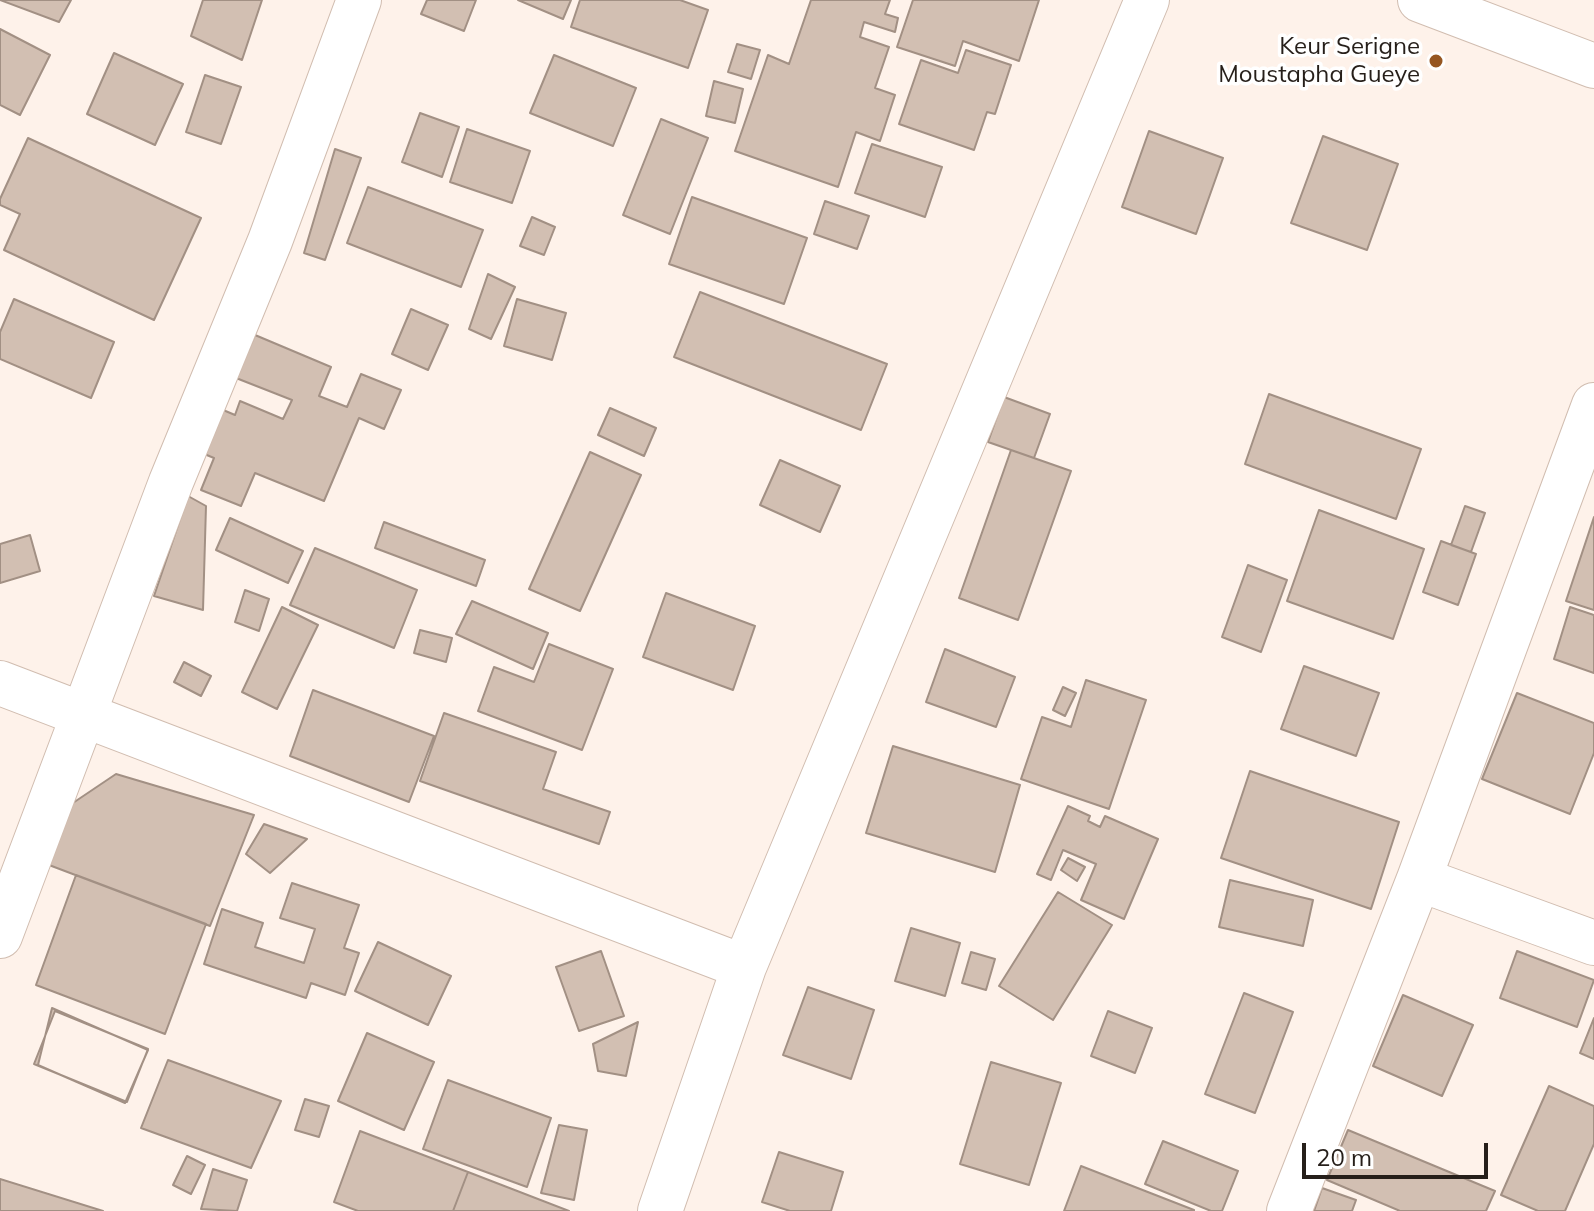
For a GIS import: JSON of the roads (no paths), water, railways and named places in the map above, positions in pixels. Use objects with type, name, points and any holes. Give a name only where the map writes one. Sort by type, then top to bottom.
[{"type":"street","points":[[0,936],[81,715],[171,482],[270,241],[359,0]]},
{"type":"street","points":[[660,1211],[744,967],[1147,0]]},
{"type":"street","points":[[1420,0],[1594,66]]},
{"type":"street","points":[[1289,1211],[1419,879],[1594,405]]},
{"type":"street","points":[[0,683],[744,967]]},
{"type":"street","points":[[1419,879],[1594,943]]},
{"type":"place","name":"Keur Serigne Moustapha Gueye","points":[[1436,61]]}]
